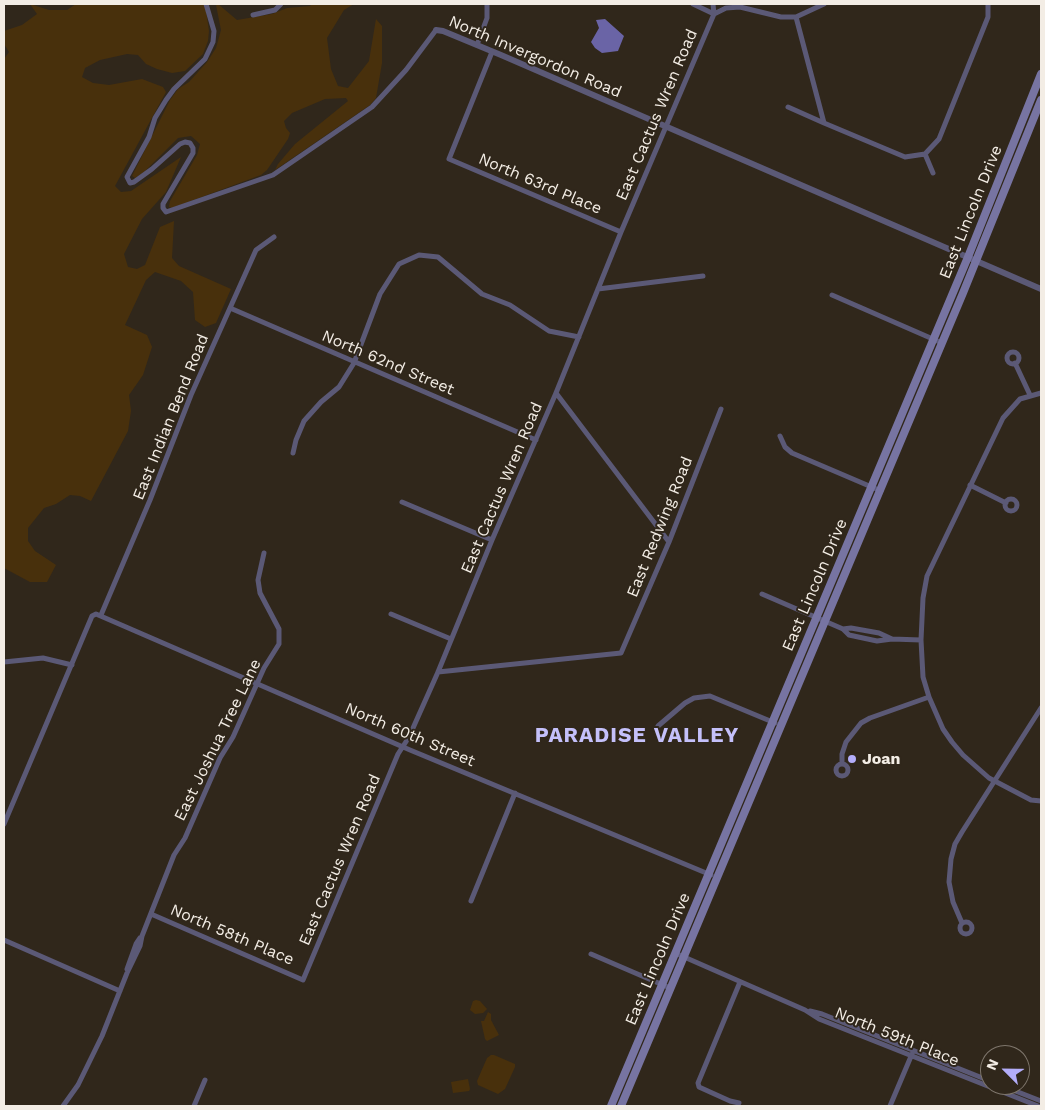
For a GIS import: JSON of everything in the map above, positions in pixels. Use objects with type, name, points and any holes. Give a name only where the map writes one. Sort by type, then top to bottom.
[{"type":"main road","name":"East Lincoln Drive","points":[[611,1106],[934,339],[1041,74]]},
{"type":"main road","name":"East Lincoln Drive","points":[[621,1106],[881,491],[1041,100]]},
{"type":"main road","points":[[1004,167],[1013,170]]},
{"type":"main road","points":[[737,806],[746,810]]},
{"type":"street","name":"North Invergordon Road","points":[[206,4],[214,31],[213,42],[205,58],[174,89],[166,100],[155,118],[149,137],[128,177],[128,181],[134,182],[180,144],[190,143],[193,148],[192,153],[163,204],[166,212],[273,175],[372,107],[406,70],[436,30],[477,45],[1041,289]]},
{"type":"street","points":[[253,15],[275,10],[281,4]]},
{"type":"street","points":[[477,45],[487,18],[487,4]]},
{"type":"street","points":[[694,4],[714,14],[726,8],[740,7],[781,17],[796,17],[824,4]]},
{"type":"street","name":"East Cactus Wren Road","points":[[303,980],[403,746],[438,672],[492,540],[556,394],[621,232],[714,14],[713,4]]},
{"type":"street","points":[[788,107],[905,157],[925,154],[939,139],[988,16],[988,4]]},
{"type":"street","points":[[796,17],[824,123]]},
{"type":"street","name":"North 63rd Place","points":[[492,52],[449,159],[621,232]]},
{"type":"street","points":[[925,154],[932,173]]},
{"type":"street","name":"East Indian Bend Road","points":[[101,615],[150,500],[191,395],[256,250],[274,238]]},
{"type":"street","points":[[293,453],[304,421],[338,387],[354,363],[380,294],[399,264],[419,255],[438,256],[482,294],[510,305],[549,331],[579,337]]},
{"type":"street","points":[[598,289],[703,276]]},
{"type":"street","points":[[832,295],[942,343]]},
{"type":"street","name":"North 62nd Street","points":[[230,308],[536,440]]},
{"type":"street","points":[[1015,363],[1030,395]]},
{"type":"street","points":[[1041,392],[1020,399],[1003,418],[970,485],[927,576],[923,598],[920,640],[923,677],[929,698],[939,722],[952,742],[976,768],[994,781],[1031,800],[1041,802]]},
{"type":"street","points":[[556,394],[669,542]]},
{"type":"street","name":"East Redwing Road","points":[[438,672],[621,653],[669,542],[721,409]]},
{"type":"street","points":[[780,436],[785,446],[792,453],[881,491]]},
{"type":"street","points":[[970,485],[1006,503]]},
{"type":"street","points":[[402,502],[492,540]]},
{"type":"street","name":"East Joshua Tree Lane","points":[[64,1106],[88,1067],[127,973],[128,962],[142,936],[174,855],[184,838],[220,758],[233,737],[256,683],[275,651],[280,636],[277,622],[260,593],[258,580],[264,553]]},
{"type":"street","points":[[762,594],[843,629],[849,635],[877,641],[892,639],[920,640]]},
{"type":"street","name":"North 60th Street","points":[[72,665],[92,616],[94,614],[101,615],[104,618],[403,746],[717,877]]},
{"type":"street","points":[[391,614],[451,639]]},
{"type":"street","points":[[843,629],[851,628],[879,633],[892,639]]},
{"type":"street","points":[[4,662],[43,658],[72,665],[4,824]]},
{"type":"street","points":[[658,726],[685,703],[694,698],[710,696],[782,726]]},
{"type":"street","points":[[842,764],[846,742],[861,723],[877,715],[929,698]]},
{"type":"street","points":[[962,923],[950,892],[948,872],[951,859],[962,832],[1041,708]]},
{"type":"street","points":[[471,901],[515,793]]},
{"type":"street","name":"North 58th Place","points":[[151,914],[303,980]]},
{"type":"street","points":[[4,940],[120,991]]},
{"type":"street","name":"North 59th Place","points":[[675,953],[805,1010],[819,1019],[980,1077]]},
{"type":"street","points":[[591,954],[670,988]]},
{"type":"street","points":[[739,1102],[699,1087],[698,1083],[740,982]]},
{"type":"street","points":[[890,1106],[912,1053]]},
{"type":"street","name":"North 59th Place","points":[[912,1053],[1038,1106]]},
{"type":"street","points":[[194,1106],[205,1080]]},
{"type":"street","points":[[1026,1095],[1041,1101]]},
{"type":"shaded area","points":[[30,4],[49,10],[67,10],[76,4],[205,4],[209,31],[208,41],[203,54],[185,71],[172,73],[157,69],[146,64],[138,55],[127,54],[100,60],[85,68],[82,77],[93,83],[109,85],[142,79],[163,87],[166,92],[115,186],[121,192],[131,191],[181,157],[166,192],[142,219],[124,254],[128,267],[137,269],[145,265],[160,227],[174,221],[172,258],[179,266],[231,289],[216,323],[205,327],[195,320],[193,292],[181,281],[155,272],[146,280],[125,325],[147,335],[152,347],[143,375],[129,395],[131,411],[128,431],[91,501],[80,496],[70,495],[56,504],[44,508],[28,528],[28,541],[35,551],[56,565],[47,582],[30,582],[4,568],[4,59],[9,52],[4,44],[4,31],[22,25],[37,14]]},
{"type":"shaded area","points":[[218,4],[237,20],[272,14],[287,8],[310,6],[312,4],[354,4],[344,10],[327,38],[331,69],[338,86],[348,88],[369,61],[376,19],[382,26],[382,63],[376,98],[370,105],[275,170],[295,144],[348,101],[346,98],[325,99],[292,113],[284,121],[290,133],[288,139],[267,170],[261,175],[172,208],[169,207],[170,201],[197,155],[200,144],[191,136],[178,138],[144,172],[135,178],[132,176],[170,100],[178,89],[189,82],[207,62],[216,48],[221,30],[216,5]]},
{"type":"shaded area","points":[[605,19],[624,36],[618,51],[602,53],[591,42],[599,28],[596,20]]},
{"type":"shaded area","points":[[473,1001],[480,1001],[487,1009],[483,1013],[475,1014],[470,1010]]},
{"type":"shaded area","points":[[488,1012],[491,1014],[491,1020],[499,1035],[487,1041],[481,1021],[484,1021]]},
{"type":"shaded area","points":[[491,1055],[515,1064],[505,1089],[498,1094],[478,1085],[477,1081],[487,1058]]},
{"type":"shaded area","points":[[468,1079],[469,1091],[453,1093],[451,1082]]},
{"type":"place","name":"Joan","points":[[852,759]]},
{"type":"district","name":"PARADISE VALLEY","points":[[637,736]]}]
